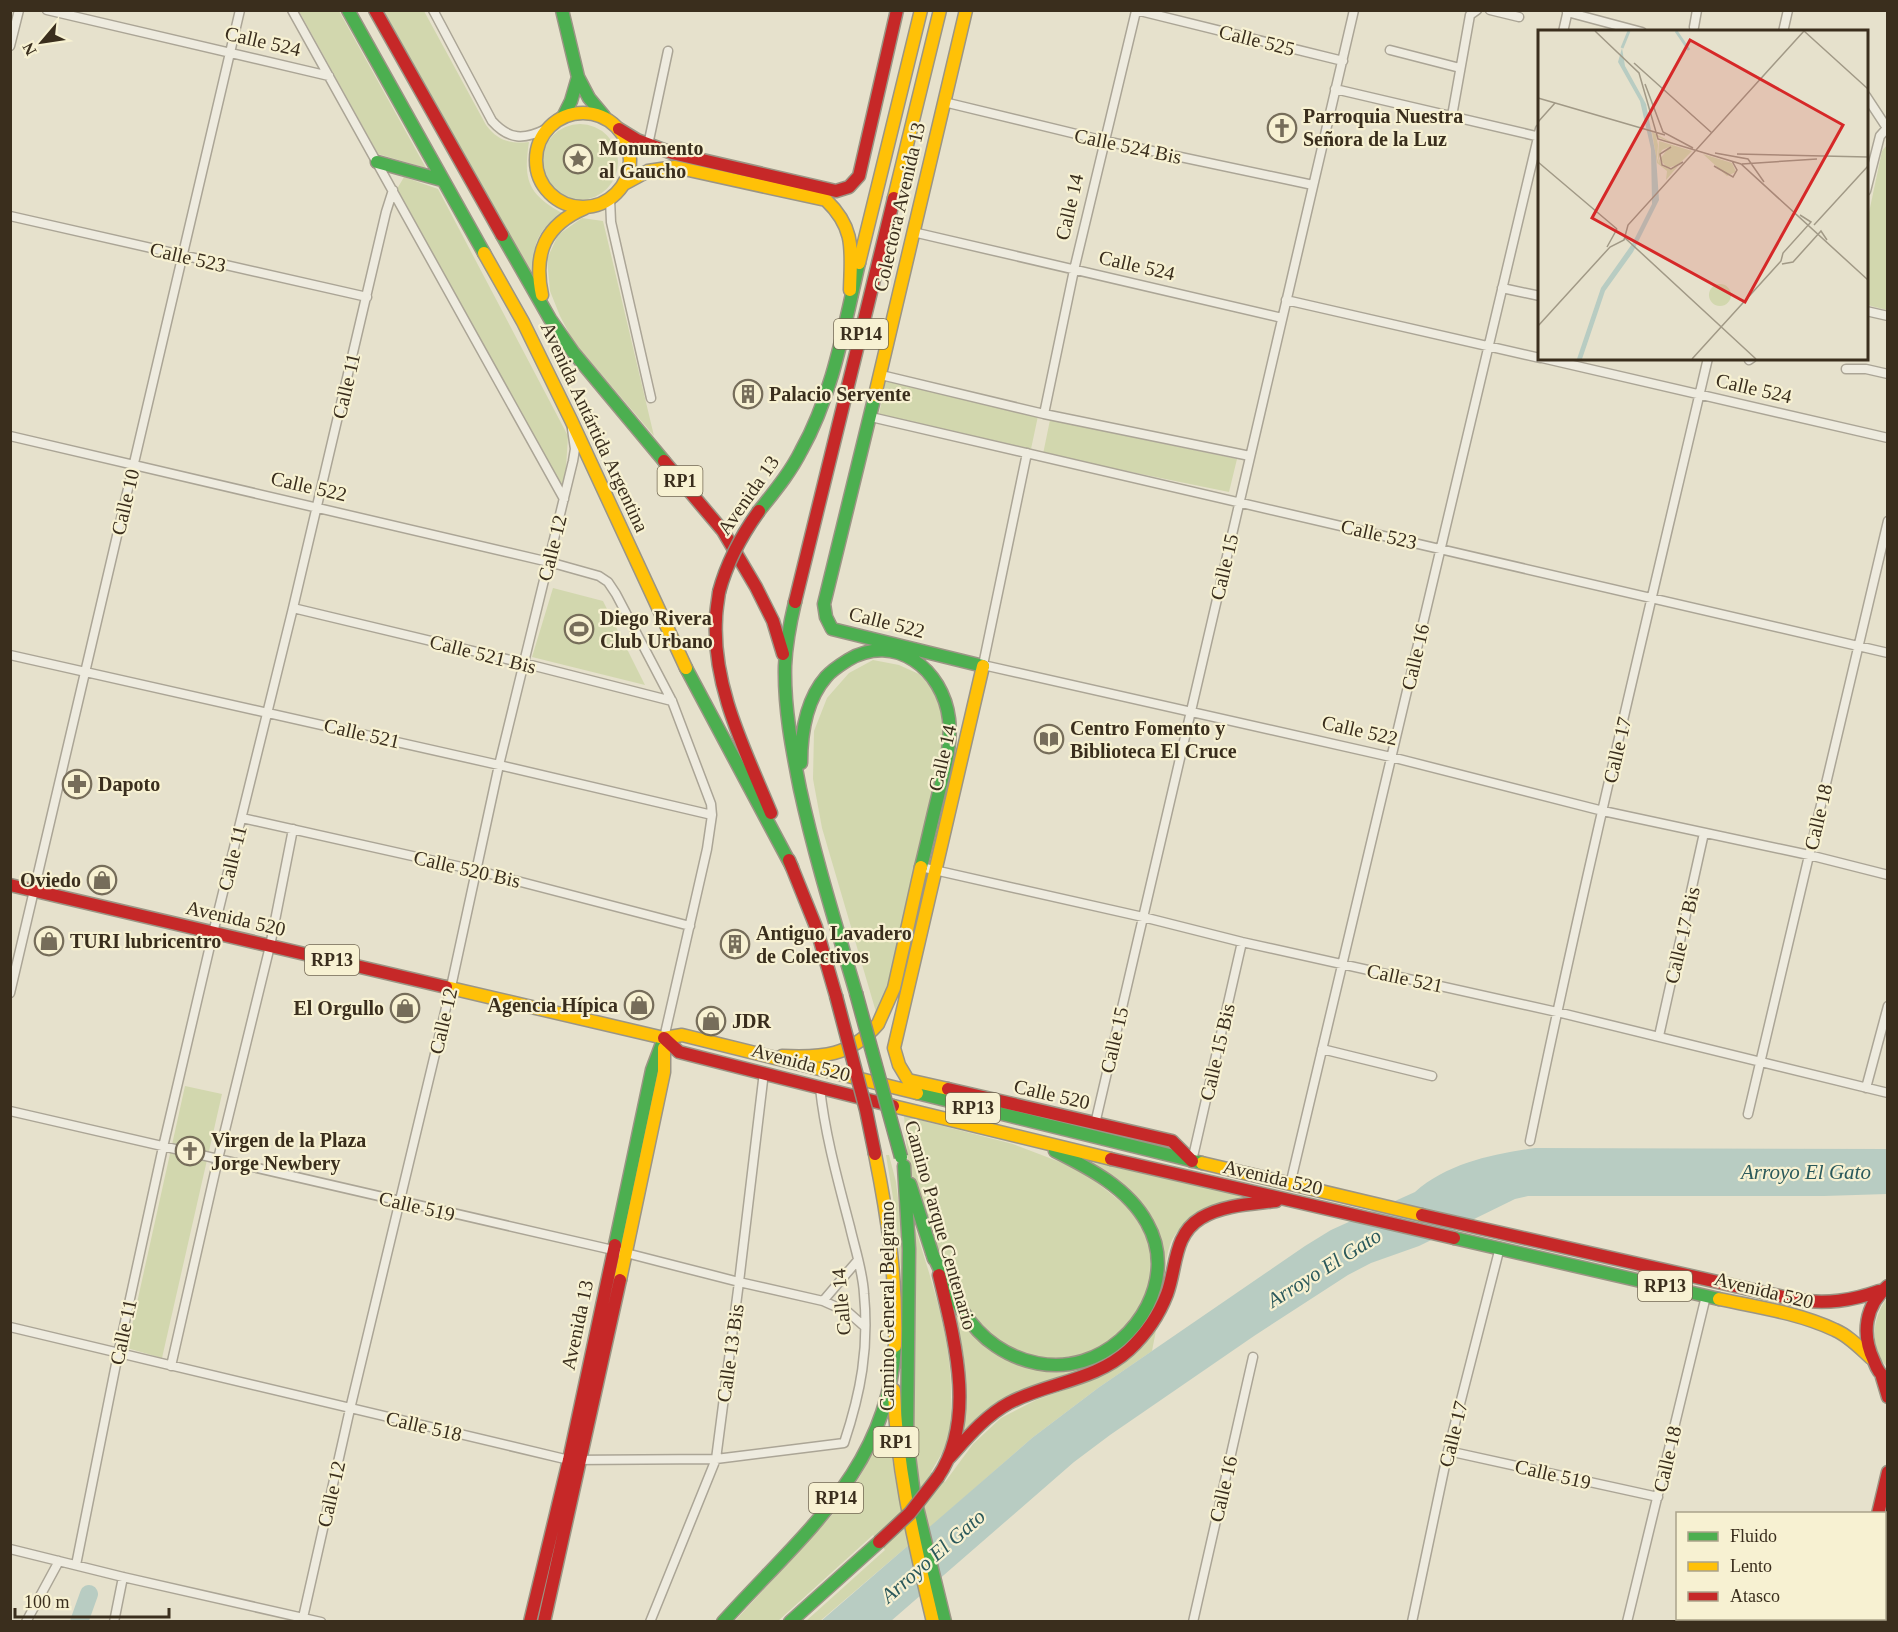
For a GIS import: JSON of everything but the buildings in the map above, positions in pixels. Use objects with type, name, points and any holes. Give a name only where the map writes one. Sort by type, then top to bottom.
[{"type":"main road","name":"Avenida Antártida Argentina","points":[[348,10],[523,322],[685,666],[792,867]]},
{"type":"main road","name":"Avenida Antártida Argentina","points":[[375,10],[550,319],[573,352],[723,531],[756,587],[772,621],[784,658]]},
{"type":"main road","name":"RP1","points":[[562,10],[578,77],[589,98],[619,129],[629,146],[630,166],[624,184]]},
{"type":"main road","points":[[619,129],[648,145],[672,153],[836,191],[850,188],[859,176],[897,10]]},
{"type":"main road","name":"Avenida 13","points":[[895,1344],[895,1300],[890,1230],[875,1154],[836,996],[816,927],[737,726],[724,684],[717,646],[716,623],[719,592],[736,545],[796,460],[819,411],[833,372],[921,10]]},
{"type":"main road","name":"RP14","points":[[784,658],[789,628],[940,10]]},
{"type":"main road","name":"Colectora Avenida 13","points":[[827,622],[824,604],[871,417],[912,232],[966,10]]},
{"type":"main road","points":[[563,117],[571,101],[578,77]]},
{"type":"main road","name":"RP1","points":[[546,129],[563,117],[578,113],[593,113],[607,119]]},
{"type":"main road","points":[[546,129],[538,146],[536,164],[540,181],[551,196],[567,205],[585,208]]},
{"type":"main road","points":[[377,162],[442,180]]},
{"type":"main road","name":"RP1","points":[[585,208],[610,199],[624,184],[662,167],[675,167],[826,200],[842,217],[851,243],[850,309]]},
{"type":"main road","points":[[550,319],[538,280],[538,261],[542,245],[547,235],[565,217],[585,208]]},
{"type":"main road","name":"Calle 522","points":[[827,622],[832,629],[983,665]]},
{"type":"main road","points":[[754,1054],[800,1056],[837,1054],[856,1046],[878,1024],[894,988],[947,761],[949,723],[944,701],[936,682],[914,659],[896,651],[872,650],[852,657],[824,678],[810,704],[803,724],[802,769],[799,782]]},
{"type":"main road","name":"RP1","points":[[784,658],[787,713],[799,782]]},
{"type":"main road","name":"Calle 14","points":[[900,1070],[894,1048],[983,665]]},
{"type":"main road","name":"Camino Parque Centenario","points":[[790,1622],[910,1514],[938,1477],[949,1458],[958,1409],[955,1355],[944,1296],[828,901],[799,782]]},
{"type":"main road","name":"Avenida 520","points":[[10,885],[663,1038],[682,1035],[1290,1185],[1797,1300],[1825,1304],[1843,1303],[1883,1289]]},
{"type":"main road","name":"Avenida 13","points":[[544,1622],[612,1251],[652,1070],[663,1038]]},
{"type":"main road","name":"Avenida 13","points":[[530,1622],[575,1460],[626,1253],[664,1072],[663,1038]]},
{"type":"main road","name":"Avenida 520","points":[[663,1038],[679,1052],[1032,1141],[1803,1318],[1836,1330],[1871,1358]]},
{"type":"main road","name":"Calle 520","points":[[900,1070],[908,1080],[920,1084],[1172,1141],[1192,1161]]},
{"type":"main road","points":[[932,1252],[972,1323],[994,1344],[1020,1359],[1042,1365],[1076,1363],[1105,1353],[1128,1335],[1142,1317],[1152,1297],[1158,1277],[1158,1254],[1152,1232],[1138,1209],[1110,1182],[1032,1141]]},
{"type":"main road","name":"Camino General Belgrano","points":[[903,1161],[909,1249],[907,1440],[917,1534],[932,1617]]},
{"type":"main road","points":[[949,1458],[970,1434],[997,1411],[1023,1397],[1093,1375],[1128,1352],[1156,1314],[1169,1286],[1176,1252],[1182,1237],[1192,1225],[1208,1215],[1227,1208],[1288,1200]]},
{"type":"main road","name":"RP13","points":[[1883,1289],[1870,1306],[1866,1323],[1866,1341],[1871,1358],[1885,1379]]},
{"type":"main road","name":"RP14","points":[[723,1622],[819,1518],[862,1461],[886,1404],[895,1344]]},
{"type":"main road","name":"Camino General Belgrano","points":[[895,1344],[894,1405],[902,1489],[939,1596],[945,1622]]},
{"type":"main road","points":[[1885,1379],[1887,1397]]},
{"type":"main road","points":[[1878,1512],[1887,1472]]},
{"type":"street","points":[[10,46],[19,10]]},
{"type":"street","name":"Calle 524","points":[[47,10],[329,76]]},
{"type":"street","name":"Calle 10","points":[[10,993],[240,10]]},
{"type":"street","points":[[292,10],[564,499]]},
{"type":"street","points":[[433,10],[440,15],[492,121],[500,130],[510,136],[522,137],[533,136],[546,129]]},
{"type":"street","name":"Calle 15","points":[[1095,1124],[1354,10]]},
{"type":"street","points":[[1452,116],[1470,15],[1477,10]]},
{"type":"street","points":[[1490,10],[1519,16]]},
{"type":"street","points":[[1694,27],[1697,10]]},
{"type":"street","points":[[1783,30],[1788,10]]},
{"type":"street","name":"Calle 525","points":[[1136,11],[1342,62]]},
{"type":"street","name":"Calle 14","points":[[1044,414],[1074,270],[1136,11]]},
{"type":"street","points":[[1563,30],[1567,11],[1635,30]]},
{"type":"street","points":[[1390,50],[1461,68]]},
{"type":"street","points":[[648,145],[668,51]]},
{"type":"street","points":[[1335,89],[1538,134]]},
{"type":"street","points":[[1868,99],[1887,127],[1880,136],[1868,183]]},
{"type":"street","name":"Calle 524 Bis","points":[[944,102],[1105,141],[1313,185]]},
{"type":"street","name":"Calle 16","points":[[1290,1185],[1538,138]]},
{"type":"street","name":"Calle 11","points":[[76,1565],[118,1353],[213,933],[393,190]]},
{"type":"street","points":[[610,199],[611,222],[651,398]]},
{"type":"street","name":"Calle 523","points":[[10,216],[367,297]]},
{"type":"street","name":"Calle 524","points":[[912,232],[1282,318]]},
{"type":"street","points":[[1502,288],[1538,296]]},
{"type":"street","name":"Calle 524","points":[[1286,300],[1538,357]]},
{"type":"street","points":[[1868,311],[1887,316]]},
{"type":"street","name":"Calle 524","points":[[1550,360],[1887,438]]},
{"type":"street","name":"Calle 17","points":[[1530,1142],[1557,1012],[1708,360]]},
{"type":"street","points":[[1846,369],[1866,369],[1887,374]]},
{"type":"street","points":[[881,375],[1044,414],[1250,456]]},
{"type":"street","name":"Calle 523","points":[[871,417],[1887,653]]},
{"type":"street","name":"Calle 12","points":[[302,1619],[451,987],[499,765],[564,499],[575,449],[571,420]]},
{"type":"street","name":"Calle 522","points":[[10,436],[549,562],[599,576],[608,582],[616,594],[672,701]]},
{"type":"street","name":"Calle 14","points":[[983,665],[1027,453]]},
{"type":"street","name":"Calle 18","points":[[1748,1114],[1887,521]]},
{"type":"street","name":"Calle 521 Bis","points":[[293,608],[672,701]]},
{"type":"street","name":"Calle 521","points":[[10,655],[712,815]]},
{"type":"street","name":"Calle 522","points":[[983,665],[1391,757],[1603,811],[1809,855],[1887,875]]},
{"type":"street","points":[[672,701],[706,787],[712,815]]},
{"type":"street","name":"Avenida 13","points":[[663,1038],[707,849],[712,815]]},
{"type":"street","name":"Calle 520 Bis","points":[[242,818],[475,870],[690,926]]},
{"type":"street","points":[[171,1366],[270,946],[293,829]]},
{"type":"street","name":"Calle 17 Bis","points":[[1659,1036],[1704,833]]},
{"type":"street","name":"Calle 521","points":[[921,867],[1342,965],[1557,1012],[1887,1093]]},
{"type":"street","name":"Calle 15 Bis","points":[[1192,1161],[1242,942]]},
{"type":"street","points":[[1866,1088],[1887,1006]]},
{"type":"street","points":[[1322,1049],[1432,1076]]},
{"type":"street","name":"Calle 13 Bis","points":[[650,1622],[716,1459],[764,1072]]},
{"type":"street","name":"Calle 14","points":[[820,1088],[823,1121],[858,1260],[864,1293],[864,1368],[853,1416],[843,1443]]},
{"type":"street","name":"Calle 519","points":[[10,1111],[626,1253],[823,1301],[848,1312],[865,1327]]},
{"type":"street","name":"Calle 17","points":[[1412,1622],[1448,1451],[1500,1247]]},
{"type":"street","points":[[823,1301],[858,1260]]},
{"type":"street","name":"Calle 18","points":[[1627,1622],[1706,1296]]},
{"type":"street","name":"Calle 518","points":[[10,1327],[350,1409],[575,1460],[716,1459],[843,1443]]},
{"type":"street","name":"Calle 16","points":[[1193,1622],[1253,1357]]},
{"type":"street","name":"Calle 519","points":[[1448,1451],[1658,1497]]},
{"type":"street","points":[[10,1549],[321,1622]]},
{"type":"street","points":[[26,1622],[59,1561]]},
{"type":"street","points":[[114,1622],[123,1577]]},
{"type":"green space","points":[[299,11],[339,11],[426,168],[378,154]]},
{"type":"green space","points":[[384,11],[424,11],[486,125],[495,135],[505,140],[529,142],[527,166],[530,185],[542,199],[562,213],[546,227],[537,240],[533,277]]},
{"type":"green space","points":[[588,124],[601,130],[612,141],[618,154],[616,177],[601,194],[588,200],[572,200],[559,194],[544,177],[542,154],[548,141],[565,126]]},
{"type":"green space","points":[[1887,145],[1887,310],[1868,304],[1868,217],[1882,151]]},
{"type":"green space","points":[[404,177],[438,189],[568,436],[564,499],[397,189]]},
{"type":"green space","points":[[582,218],[603,221],[654,436],[573,341],[550,291],[547,259],[558,235]]},
{"type":"green space","points":[[886,381],[1038,416],[1031,449],[879,414]]},
{"type":"green space","points":[[1050,420],[1237,459],[1229,492],[1043,454]]},
{"type":"green space","name":"Diego Rivera Club Urbano","points":[[553,588],[603,601],[645,685],[532,657]]},
{"type":"green space","points":[[873,660],[899,665],[919,674],[932,688],[944,719],[942,748],[888,987],[876,1012],[822,828],[813,779],[814,731],[827,698],[849,673]]},
{"type":"green space","points":[[185,1086],[222,1094],[162,1358],[127,1348]]},
{"type":"green space","points":[[904,1116],[1013,1144],[1081,1170],[1130,1209],[1151,1244],[1149,1287],[1130,1327],[1106,1345],[1074,1358],[1038,1359],[1004,1347],[966,1316],[940,1258],[908,1163]]},
{"type":"green space","points":[[886,1155],[889,1155],[896,1182],[903,1238],[903,1290],[895,1210]]},
{"type":"green space","points":[[1085,1161],[1258,1197],[1210,1207],[1189,1220],[1177,1232],[1168,1251],[1163,1289],[1158,1303],[1139,1332],[1116,1355],[1092,1369],[1001,1406],[963,1431],[967,1396],[966,1379],[962,1345],[948,1294],[971,1332],[982,1343],[1006,1359],[1029,1368],[1070,1368],[1147,1318],[1158,1233]]},
{"type":"green space","points":[[913,1221],[945,1333],[951,1379],[950,1430],[944,1448],[931,1472],[945,1482],[973,1444],[1001,1418],[1036,1400],[1095,1379],[1115,1368],[1158,1320],[1152,1351],[1032,1438],[927,1530],[913,1455],[915,1267]]},
{"type":"green space","points":[[1887,1298],[1887,1367],[1877,1351],[1875,1333],[1878,1315]]},
{"type":"green space","points":[[903,1303],[902,1462],[900,1408]]},
{"type":"green space","points":[[887,1426],[895,1478],[910,1544],[820,1621],[806,1621],[885,1550],[873,1535],[778,1621],[734,1622],[832,1515],[859,1478]]},
{"type":"water","points":[[1535,1148],[1887,1149],[1887,1194],[1528,1196],[1515,1199],[1419,1246],[1371,1263],[1348,1275],[1254,1336],[1074,1462],[891,1621],[820,1622],[1032,1438],[1098,1388],[1305,1246],[1331,1230],[1415,1192],[1456,1167],[1503,1153]]},
{"type":"waterway","name":"Arroyo El Gato","points":[[79,1622],[89,1594]]},
{"type":"traffic: fast","points":[[348,10],[484,253]]},
{"type":"traffic: fast","points":[[562,10],[578,77],[589,98],[604,116]]},
{"type":"traffic: fast","points":[[563,117],[571,101],[578,77]]},
{"type":"traffic: fast","points":[[377,162],[442,180]]},
{"type":"traffic: fast","points":[[502,235],[550,319],[573,352],[664,461]]},
{"type":"traffic: fast","points":[[759,511],[797,459],[821,407],[836,360],[859,263]]},
{"type":"traffic: fast","points":[[875,395],[824,604],[826,617],[832,629],[983,666]]},
{"type":"traffic: fast","points":[[795,602],[788,634],[785,666],[791,743],[812,840],[856,993]]},
{"type":"traffic: fast","points":[[801,763],[802,740],[809,706],[819,686],[836,668],[866,652],[883,650],[899,653],[914,660],[927,671],[945,701],[949,719],[949,739],[945,768],[921,867]]},
{"type":"traffic: fast","points":[[686,668],[792,867]]},
{"type":"traffic: fast","points":[[856,993],[901,1157]]},
{"type":"traffic: fast","points":[[615,1245],[652,1070],[664,1038]]},
{"type":"traffic: fast","points":[[917,1093],[1202,1163]]},
{"type":"traffic: fast","points":[[932,1253],[966,1316],[985,1337],[1016,1357],[1049,1365],[1072,1364],[1103,1352],[1121,1340],[1136,1324],[1155,1286],[1158,1265],[1155,1244],[1147,1223],[1119,1189],[1081,1164],[1055,1151]]},
{"type":"traffic: fast","points":[[904,1166],[909,1249],[907,1440],[914,1495],[945,1622]]},
{"type":"traffic: fast","points":[[910,1184],[934,1259]]},
{"type":"traffic: fast","points":[[1454,1238],[1719,1299]]},
{"type":"traffic: fast","points":[[723,1622],[809,1530],[858,1465],[876,1429],[889,1390],[895,1346]]},
{"type":"traffic: fast","points":[[1886,1540],[1888,1533]]},
{"type":"traffic: fast","points":[[790,1622],[879,1542]]},
{"type":"traffic: slow","points":[[859,263],[921,10]]},
{"type":"traffic: slow","points":[[894,198],[940,10]]},
{"type":"traffic: slow","points":[[875,395],[966,10]]},
{"type":"traffic: slow","points":[[583,113],[601,116],[616,127],[627,142],[630,160],[627,178],[616,193],[601,204],[583,207],[565,204],[550,193],[539,178],[536,160],[539,142],[550,127],[565,116],[583,113]]},
{"type":"traffic: slow","points":[[624,184],[648,171],[675,167],[826,200],[843,221],[850,241],[850,290]]},
{"type":"traffic: slow","points":[[542,295],[539,266],[545,242],[560,223],[585,208]]},
{"type":"traffic: slow","points":[[484,253],[523,322],[571,420],[686,668]]},
{"type":"traffic: slow","points":[[948,1089],[908,1080],[899,1065],[894,1048],[983,666]]},
{"type":"traffic: slow","points":[[878,1024],[894,988],[921,867]]},
{"type":"traffic: slow","points":[[446,987],[664,1038],[682,1035],[917,1093]]},
{"type":"traffic: slow","points":[[782,1056],[835,1053],[857,1043],[878,1024]]},
{"type":"traffic: slow","points":[[620,1280],[664,1072],[664,1048]]},
{"type":"traffic: slow","points":[[893,1106],[1111,1159]]},
{"type":"traffic: slow","points":[[875,1154],[891,1249],[895,1297],[895,1346]]},
{"type":"traffic: slow","points":[[1202,1163],[1422,1215]]},
{"type":"traffic: slow","points":[[1719,1299],[1778,1311],[1821,1324],[1854,1342],[1871,1358]]},
{"type":"traffic: slow","points":[[894,1390],[902,1478],[933,1622]]},
{"type":"traffic: jam","points":[[375,10],[502,235]]},
{"type":"traffic: jam","points":[[619,129],[637,140],[672,153],[836,191],[849,187],[859,176],[897,10]]},
{"type":"traffic: jam","points":[[795,602],[894,198]]},
{"type":"traffic: jam","points":[[664,461],[723,531],[773,621],[783,654]]},
{"type":"traffic: jam","points":[[719,592],[735,550],[759,511]]},
{"type":"traffic: jam","points":[[719,592],[716,616],[719,669],[733,719],[771,813]]},
{"type":"traffic: jam","points":[[789,860],[816,927],[836,996]]},
{"type":"traffic: jam","points":[[10,885],[446,987]]},
{"type":"traffic: jam","points":[[836,996],[866,1110],[875,1154]]},
{"type":"traffic: jam","points":[[664,1038],[679,1052],[893,1106]]},
{"type":"traffic: jam","points":[[948,1089],[1172,1141],[1192,1161]]},
{"type":"traffic: jam","points":[[1111,1159],[1454,1238]]},
{"type":"traffic: jam","points":[[949,1458],[984,1421],[1000,1408],[1024,1396],[1087,1375],[1116,1360],[1129,1350],[1141,1338],[1160,1310],[1170,1284],[1177,1252],[1185,1233],[1192,1225],[1218,1210],[1276,1201]]},
{"type":"traffic: jam","points":[[1422,1215],[1797,1300],[1839,1301],[1879,1291]]},
{"type":"traffic: jam","points":[[530,1622],[569,1460],[615,1245]]},
{"type":"traffic: jam","points":[[938,1477],[950,1454],[957,1430],[959,1404],[956,1351],[939,1275]]},
{"type":"traffic: jam","points":[[544,1622],[620,1280]]},
{"type":"traffic: jam","points":[[1888,1286],[1874,1302],[1867,1330],[1867,1341],[1875,1364],[1888,1380]]},
{"type":"traffic: jam","points":[[1882,1377],[1888,1397]]},
{"type":"traffic: jam","points":[[1878,1512],[1888,1472]]},
{"type":"traffic: jam","points":[[879,1542],[910,1513],[938,1477]]},
{"type":"place","name":"Parroquia Nuestra Señora de la Luz","points":[[1282,128]]},
{"type":"place","name":"Monumento al Gaucho","points":[[578,159]]},
{"type":"place","name":"Palacio Servente","points":[[748,394]]},
{"type":"place","name":"Diego Rivera Club Urbano","points":[[579,629]]},
{"type":"place","name":"Centro Fomento y Biblioteca El Cruce","points":[[1049,739]]},
{"type":"place","name":"Dapoto","points":[[77,784]]},
{"type":"place","name":"Oviedo","points":[[102,880]]},
{"type":"place","name":"TURI lubricentro","points":[[49,941]]},
{"type":"place","name":"Antiguo Lavadero de Colectivos","points":[[735,944]]},
{"type":"place","name":"Agencia Hípica","points":[[639,1005]]},
{"type":"place","name":"El Orgullo","points":[[405,1008]]},
{"type":"place","name":"JDR","points":[[711,1021]]},
{"type":"place","name":"Virgen de la Plaza Jorge Newbery","points":[[190,1151]]}]
